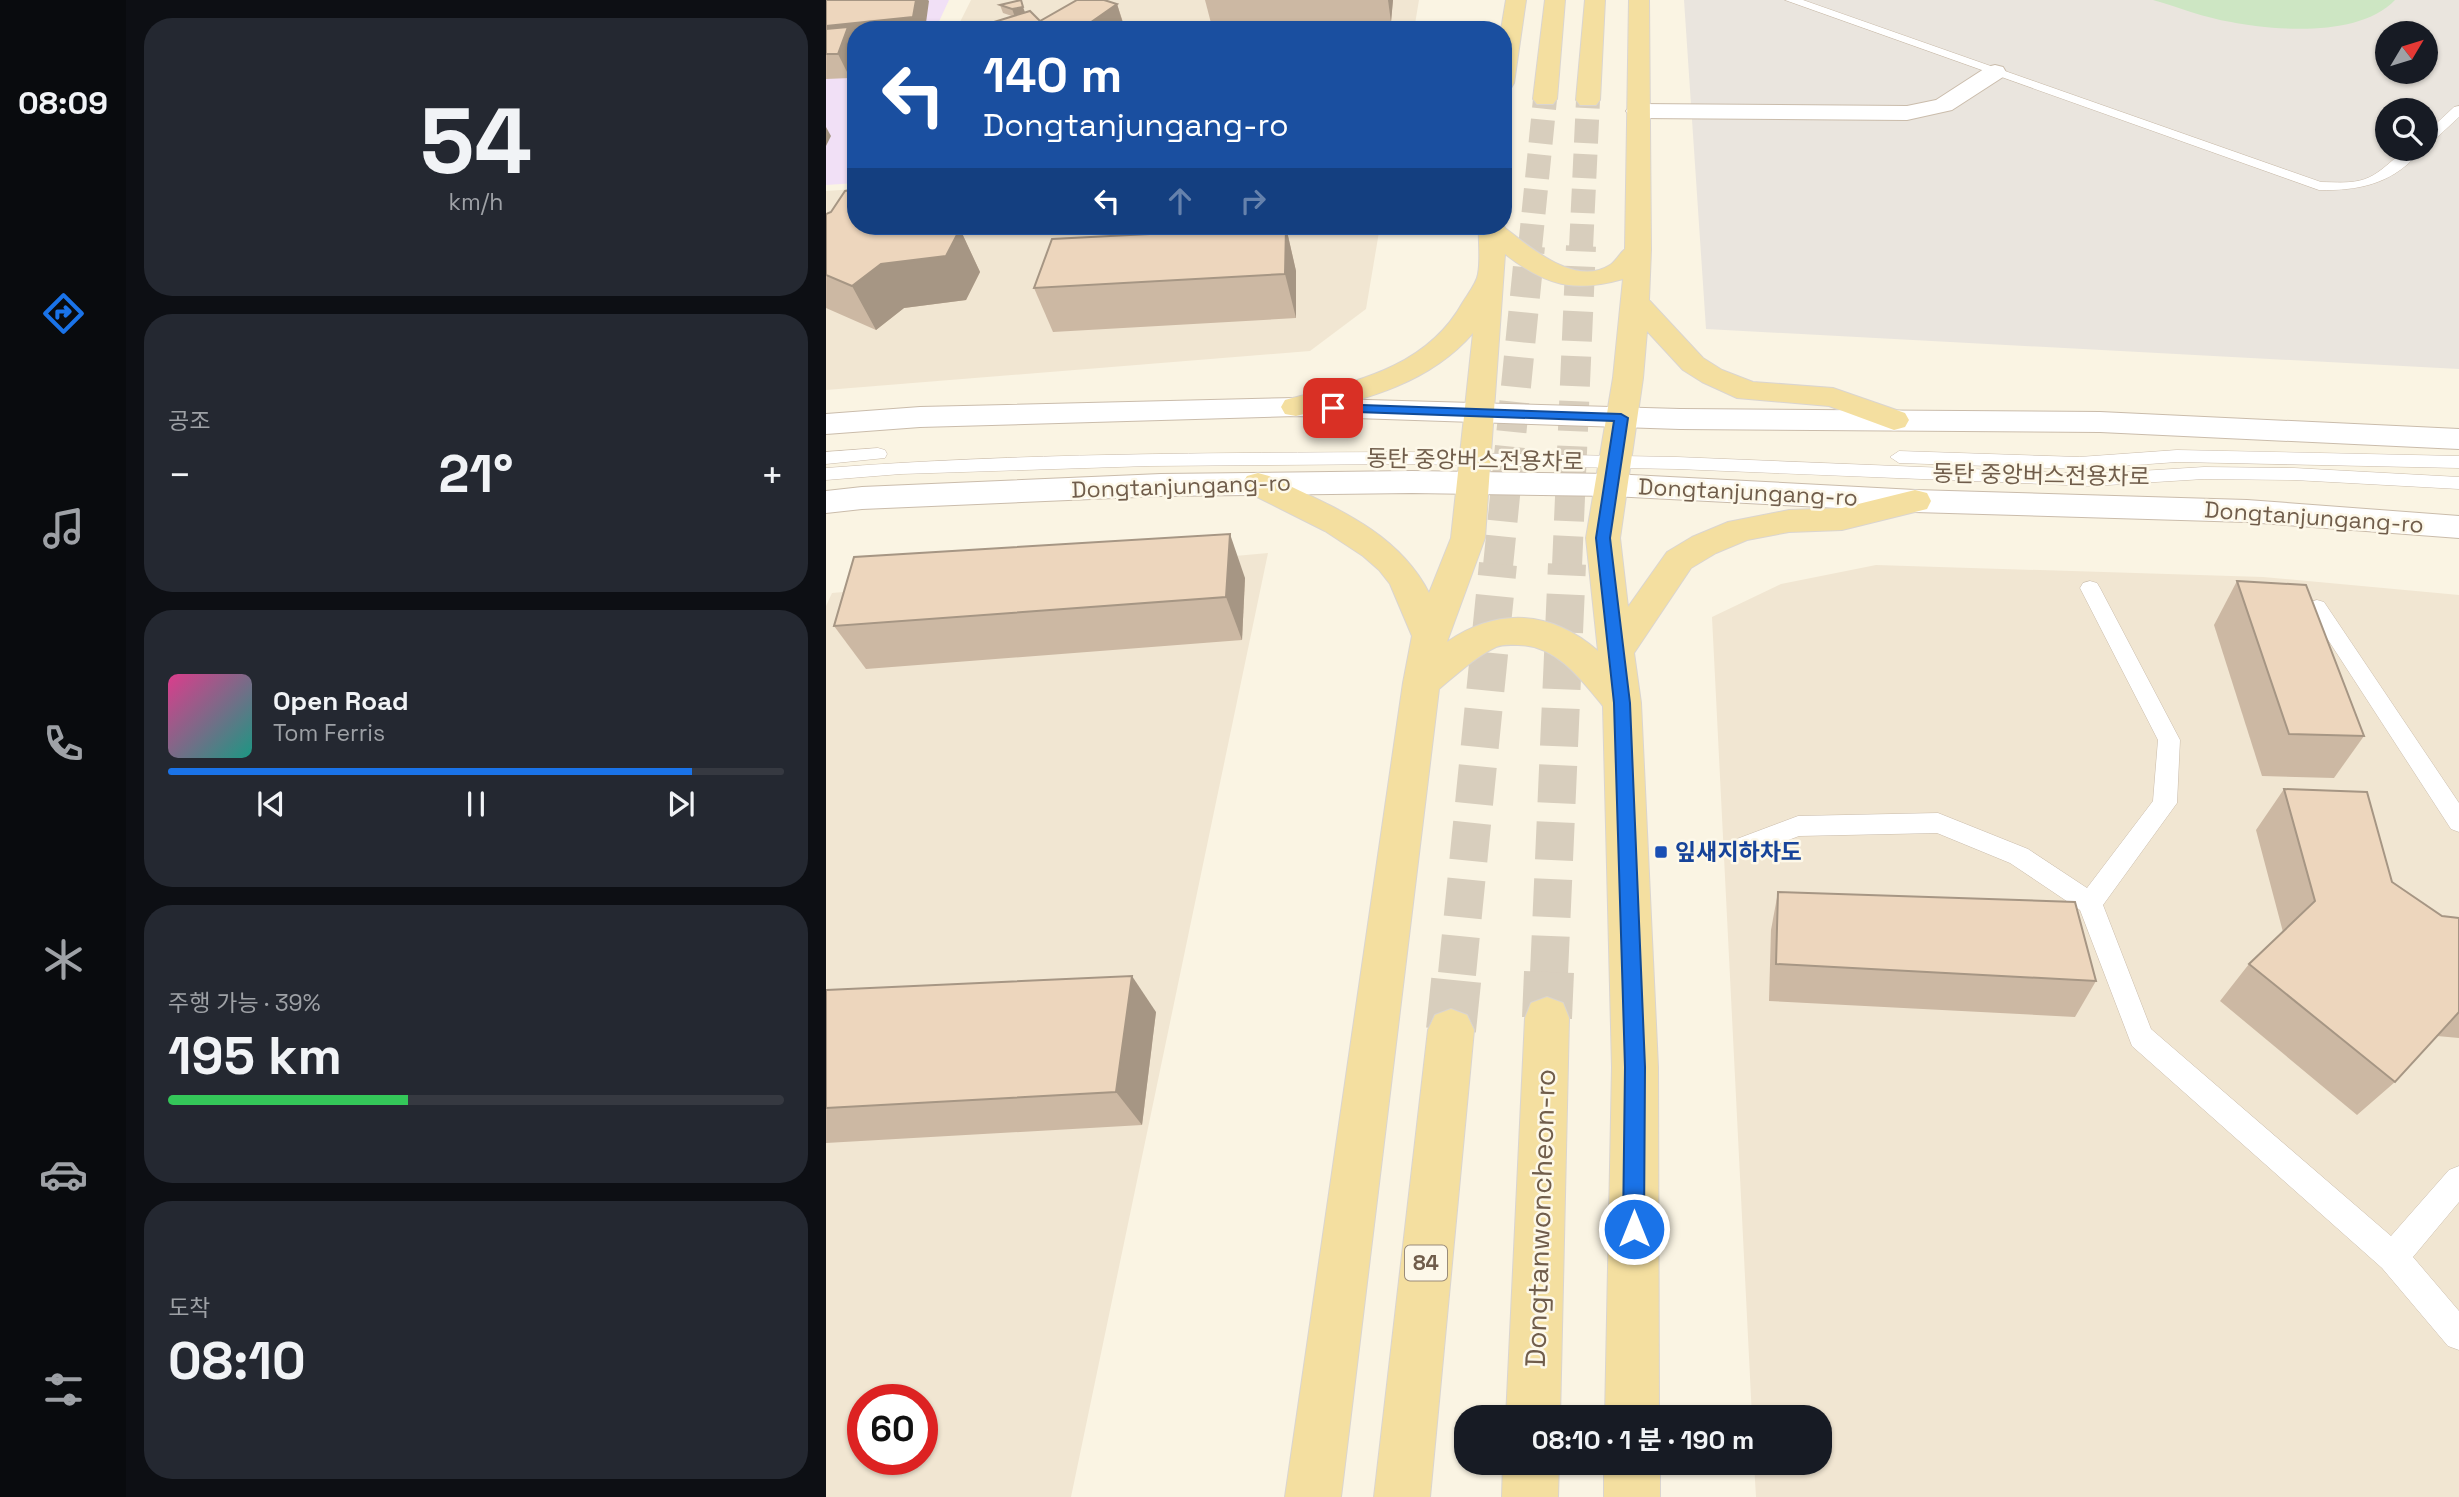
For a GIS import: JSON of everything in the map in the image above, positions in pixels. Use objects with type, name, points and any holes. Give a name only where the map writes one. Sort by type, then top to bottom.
[{"type":"main road","points":[[1512,26],[1516,0]]},
{"type":"main road","points":[[1545,99],[1555,0]]},
{"type":"main road","points":[[1588,100],[1595,0]]},
{"type":"main road","points":[[1632,1405],[1635,1067],[1622,703],[1603,538],[1628,378],[1635,301],[1638,250],[1639,0]]},
{"type":"main road","points":[[1313,1497],[1421,683],[1430,636],[1468,538],[1492,276],[1492,235]]},
{"type":"main road","points":[[1500,235],[1524,256],[1565,278],[1592,279],[1619,271],[1638,250]]},
{"type":"main road","points":[[1296,407],[1405,374],[1432,359],[1462,328],[1492,276]]},
{"type":"main road","points":[[1635,301],[1693,364],[1712,376],[1748,391],[1833,397],[1894,420]]},
{"type":"main road","points":[[1258,484],[1384,554],[1403,578],[1430,636]]},
{"type":"main road","points":[[1616,652],[1679,560],[1704,545],[1740,530],[1789,521],[1842,519],[1915,501]]},
{"type":"main road","points":[[1421,683],[1462,650],[1493,632],[1539,632],[1573,650],[1596,671],[1622,703]]},
{"type":"main road","name":"Dongtanwoncheon-ro","points":[[1533,1405],[1547,1018]]},
{"type":"main road","name":"84","points":[[1402,1497],[1451,1030]]},
{"type":"main road","points":[[1530,1497],[1531,1475]]},
{"type":"main road","points":[[1632,1475],[1632,1497]]},
{"type":"street","points":[[1638,111],[1907,113],[1944,105],[1995,72]]},
{"type":"street","name":"Dongtanjungang-ro","points":[[826,424],[920,417],[1296,407],[1480,413],[1616,453],[1915,501],[2247,511],[2459,527]]},
{"type":"street","name":"Dongtanjungang-ro","points":[[826,502],[862,498],[1147,486],[1258,484],[1475,463],[1616,453],[1894,420],[2100,422],[2459,439]]},
{"type":"lane","points":[[1791,0],[2319,186],[2352,188],[2381,179],[2401,161]]},
{"type":"lane","points":[[2438,129],[2459,110]]},
{"type":"lane","name":"동탄 중앙버스전용차로","points":[[826,458],[922,452],[1348,442],[1475,463]]},
{"type":"lane","name":"동탄 중앙버스전용차로","points":[[1616,453],[2079,463],[2176,456],[2459,462]]},
{"type":"lane","name":"동탄 중앙버스전용차로","points":[[1616,453],[2092,480],[2204,473],[2294,474],[2459,483]]},
{"type":"lane","name":"동탄 중앙버스전용차로","points":[[826,474],[901,468],[1149,460],[1475,463]]},
{"type":"lane","points":[[2090,588],[2169,740],[2165,803],[2090,903]]},
{"type":"lane","points":[[2317,607],[2459,822]]},
{"type":"lane","points":[[1743,847],[1798,826],[1938,823],[2019,856],[2090,903],[2141,1037],[2393,1258],[2459,1335]]},
{"type":"lane","points":[[2393,1258],[2459,1180]]},
{"type":"shaded area","points":[[826,0],[949,0],[939,21],[847,21],[847,184],[826,185]]},
{"type":"shaded area","points":[[971,0],[1419,0],[1416,21],[960,21]]},
{"type":"shaded area","points":[[1684,0],[2459,0],[2459,369],[1706,329]]},
{"type":"shaded area","points":[[847,190],[847,235],[1378,235],[1366,309],[1310,351],[826,390],[826,191]]},
{"type":"shaded area","points":[[1268,553],[1071,1497],[826,1497],[826,606],[832,593]]},
{"type":"shaded area","points":[[1876,565],[2263,577],[2459,595],[2459,1497],[1756,1497],[1755,1475],[1832,1475],[1832,1405],[1751,1405],[1712,617],[1781,584]]},
{"type":"green space","points":[[2153,0],[2395,0],[2380,12],[2361,20],[2340,26],[2294,29],[2221,20]]},
{"type":"building","points":[[826,0],[916,0],[913,17],[847,21],[847,24],[826,26]]},
{"type":"building","points":[[1021,0],[1023,7],[1012,9],[1000,5]]},
{"type":"building","points":[[1077,0],[1104,0],[1117,4],[1093,21],[1040,21]]},
{"type":"building","points":[[1030,11],[1040,21],[997,21]]},
{"type":"building","points":[[847,27],[838,54],[826,54],[826,29]]},
{"type":"building","points":[[845,191],[847,235],[957,235],[946,256],[881,264],[852,286],[826,275],[826,214],[831,212]]},
{"type":"building","points":[[1130,235],[1286,235],[1285,274],[1034,288],[1052,239]]},
{"type":"building","points":[[1230,534],[1226,597],[834,626],[854,557]]},
{"type":"building","points":[[2237,581],[2306,585],[2364,736],[2289,734]]},
{"type":"building","points":[[2284,789],[2367,792],[2392,882],[2442,916],[2459,918],[2459,1012],[2395,1082],[2249,964],[2315,901]]},
{"type":"building","points":[[1778,892],[2075,902],[2096,981],[1776,964]]},
{"type":"building","points":[[1132,976],[1116,1092],[826,1108],[826,990]]},
{"type":"tunnel","points":[[1530,248],[1545,99]]},
{"type":"tunnel","points":[[1581,248],[1588,100]]},
{"type":"tunnel","points":[[1498,566],[1530,246]]},
{"type":"tunnel","points":[[1567,566],[1581,246]]},
{"type":"tunnel","points":[[1457,974],[1498,564]]},
{"type":"tunnel","points":[[1549,974],[1567,564]]},
{"type":"tunnel","points":[[1451,1030],[1457,972]]},
{"type":"tunnel","points":[[1547,1018],[1549,972]]},
{"type":"place","name":"잎새지하차도","points":[[1661,852]]},
{"type":"route","points":[[1333,408],[1621,418],[1603,538],[1622,703],[1635,1067],[1634,1229]]}]
